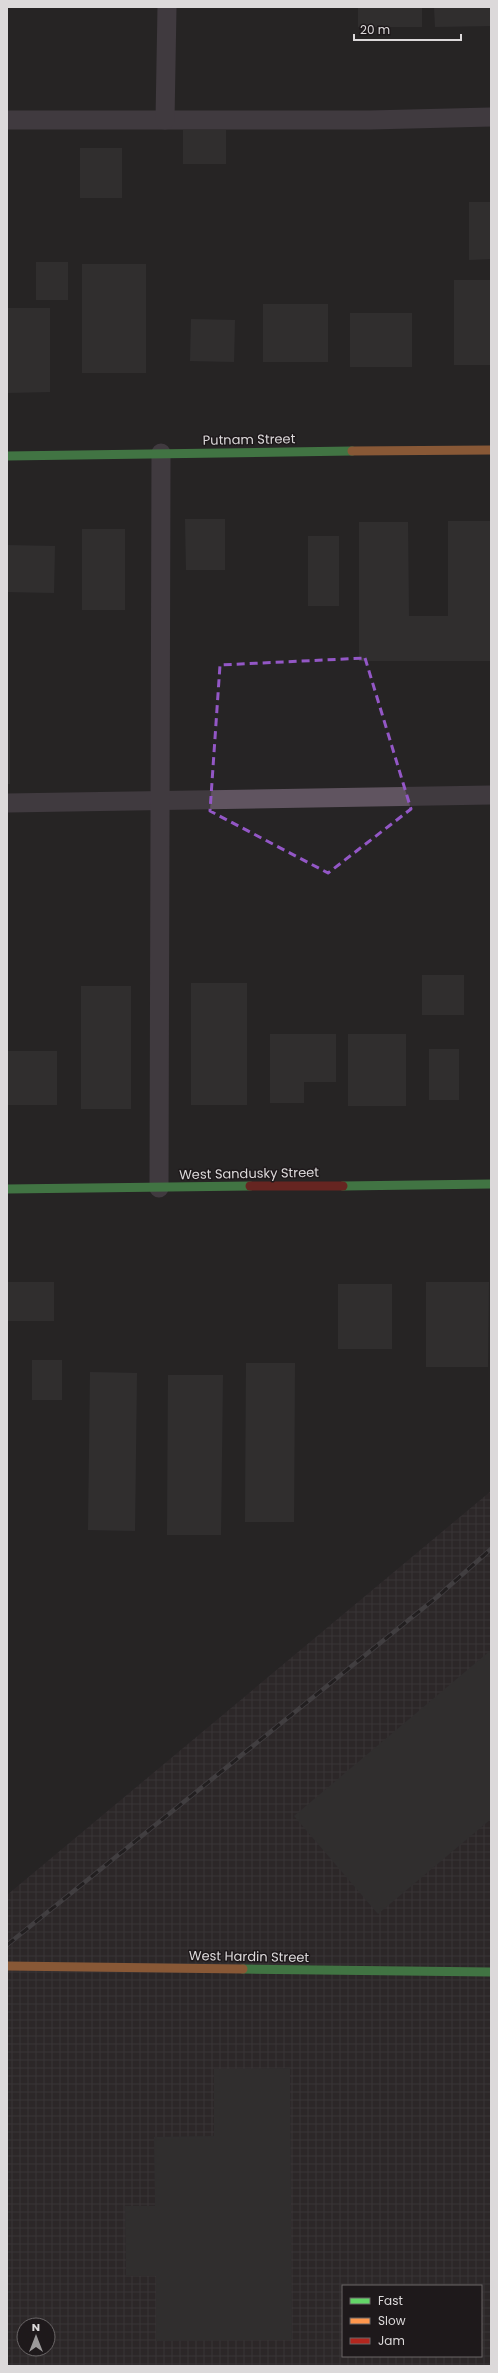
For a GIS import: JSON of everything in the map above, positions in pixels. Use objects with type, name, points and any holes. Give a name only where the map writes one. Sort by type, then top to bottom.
[{"type":"street","name":"Putnam Street","points":[[7,456],[491,450]]},
{"type":"street","name":"West Sandusky Street","points":[[7,1189],[491,1184]]},
{"type":"street","name":"West Hardin Street","points":[[7,1966],[491,1972]]},
{"type":"lane","points":[[165,120],[167,7]]},
{"type":"lane","points":[[7,120],[370,120],[491,116]]},
{"type":"lane","points":[[159,1188],[161,453]]},
{"type":"lane","points":[[7,803],[491,795]]},
{"type":"highlighted area","points":[[365,658],[411,809],[328,873],[210,811],[220,665]]},
{"type":"shaded area","points":[[491,1491],[491,2366],[7,2366],[7,1895]]},
{"type":"building","points":[[358,7],[422,7],[422,27],[358,27]]},
{"type":"building","points":[[434,7],[491,7],[491,26],[435,27]]},
{"type":"building","points":[[183,130],[226,130],[226,164],[183,164]]},
{"type":"building","points":[[80,148],[122,148],[122,198],[80,198]]},
{"type":"building","points":[[469,202],[491,202],[491,259],[469,260]]},
{"type":"building","points":[[36,262],[68,262],[68,300],[36,300]]},
{"type":"building","points":[[82,264],[146,264],[146,373],[82,373]]},
{"type":"building","points":[[454,280],[491,280],[491,365],[454,365]]},
{"type":"building","points":[[263,304],[328,304],[328,362],[263,362]]},
{"type":"building","points":[[7,308],[50,308],[50,392],[7,393]]},
{"type":"building","points":[[350,313],[412,313],[412,367],[350,367]]},
{"type":"building","points":[[191,319],[235,320],[234,362],[190,361]]},
{"type":"building","points":[[185,519],[225,519],[225,570],[186,570]]},
{"type":"building","points":[[448,521],[491,521],[491,661],[359,661],[359,522],[408,522],[409,616],[448,616]]},
{"type":"building","points":[[82,529],[125,529],[125,610],[82,610]]},
{"type":"building","points":[[308,536],[339,536],[339,606],[308,606]]},
{"type":"building","points":[[7,545],[55,546],[54,593],[7,592]]},
{"type":"building","points":[[7,730],[10,730],[10,784],[7,784]]},
{"type":"building","points":[[422,975],[464,975],[464,1015],[422,1015]]},
{"type":"building","points":[[191,983],[247,983],[247,1105],[191,1105]]},
{"type":"building","points":[[81,986],[131,986],[131,1109],[81,1109]]},
{"type":"building","points":[[270,1034],[336,1034],[336,1082],[304,1082],[304,1103],[270,1103]]},
{"type":"building","points":[[348,1034],[406,1034],[406,1106],[348,1106]]},
{"type":"building","points":[[429,1049],[459,1049],[459,1100],[429,1100]]},
{"type":"building","points":[[7,1051],[57,1051],[57,1105],[7,1105]]},
{"type":"building","points":[[7,1282],[54,1282],[54,1321],[7,1321]]},
{"type":"building","points":[[426,1282],[489,1282],[488,1367],[426,1367]]},
{"type":"building","points":[[338,1284],[392,1284],[392,1349],[338,1349]]},
{"type":"building","points":[[32,1360],[62,1360],[62,1400],[32,1400]]},
{"type":"building","points":[[246,1363],[295,1363],[294,1522],[245,1522]]},
{"type":"building","points":[[90,1372],[137,1373],[135,1531],[88,1530]]},
{"type":"building","points":[[168,1375],[223,1375],[221,1535],[167,1535]]},
{"type":"building","points":[[491,1650],[491,1819],[378,1914],[294,1816]]},
{"type":"building","points":[[290,2068],[292,2340],[156,2341],[156,2276],[126,2276],[125,2206],[155,2206],[154,2137],[214,2136],[214,2069]]},
{"type":"railway","points":[[7,1945],[437,1597],[491,1549]]},
{"type":"traffic: fast","points":[[7,456],[352,451]]},
{"type":"traffic: fast","points":[[343,1186],[491,1184]]},
{"type":"traffic: fast","points":[[7,1189],[250,1186]]},
{"type":"traffic: fast","points":[[243,1969],[491,1972]]},
{"type":"traffic: slow","points":[[352,451],[491,450]]},
{"type":"traffic: slow","points":[[7,1966],[243,1969]]},
{"type":"traffic: jam","points":[[250,1186],[343,1186]]}]
